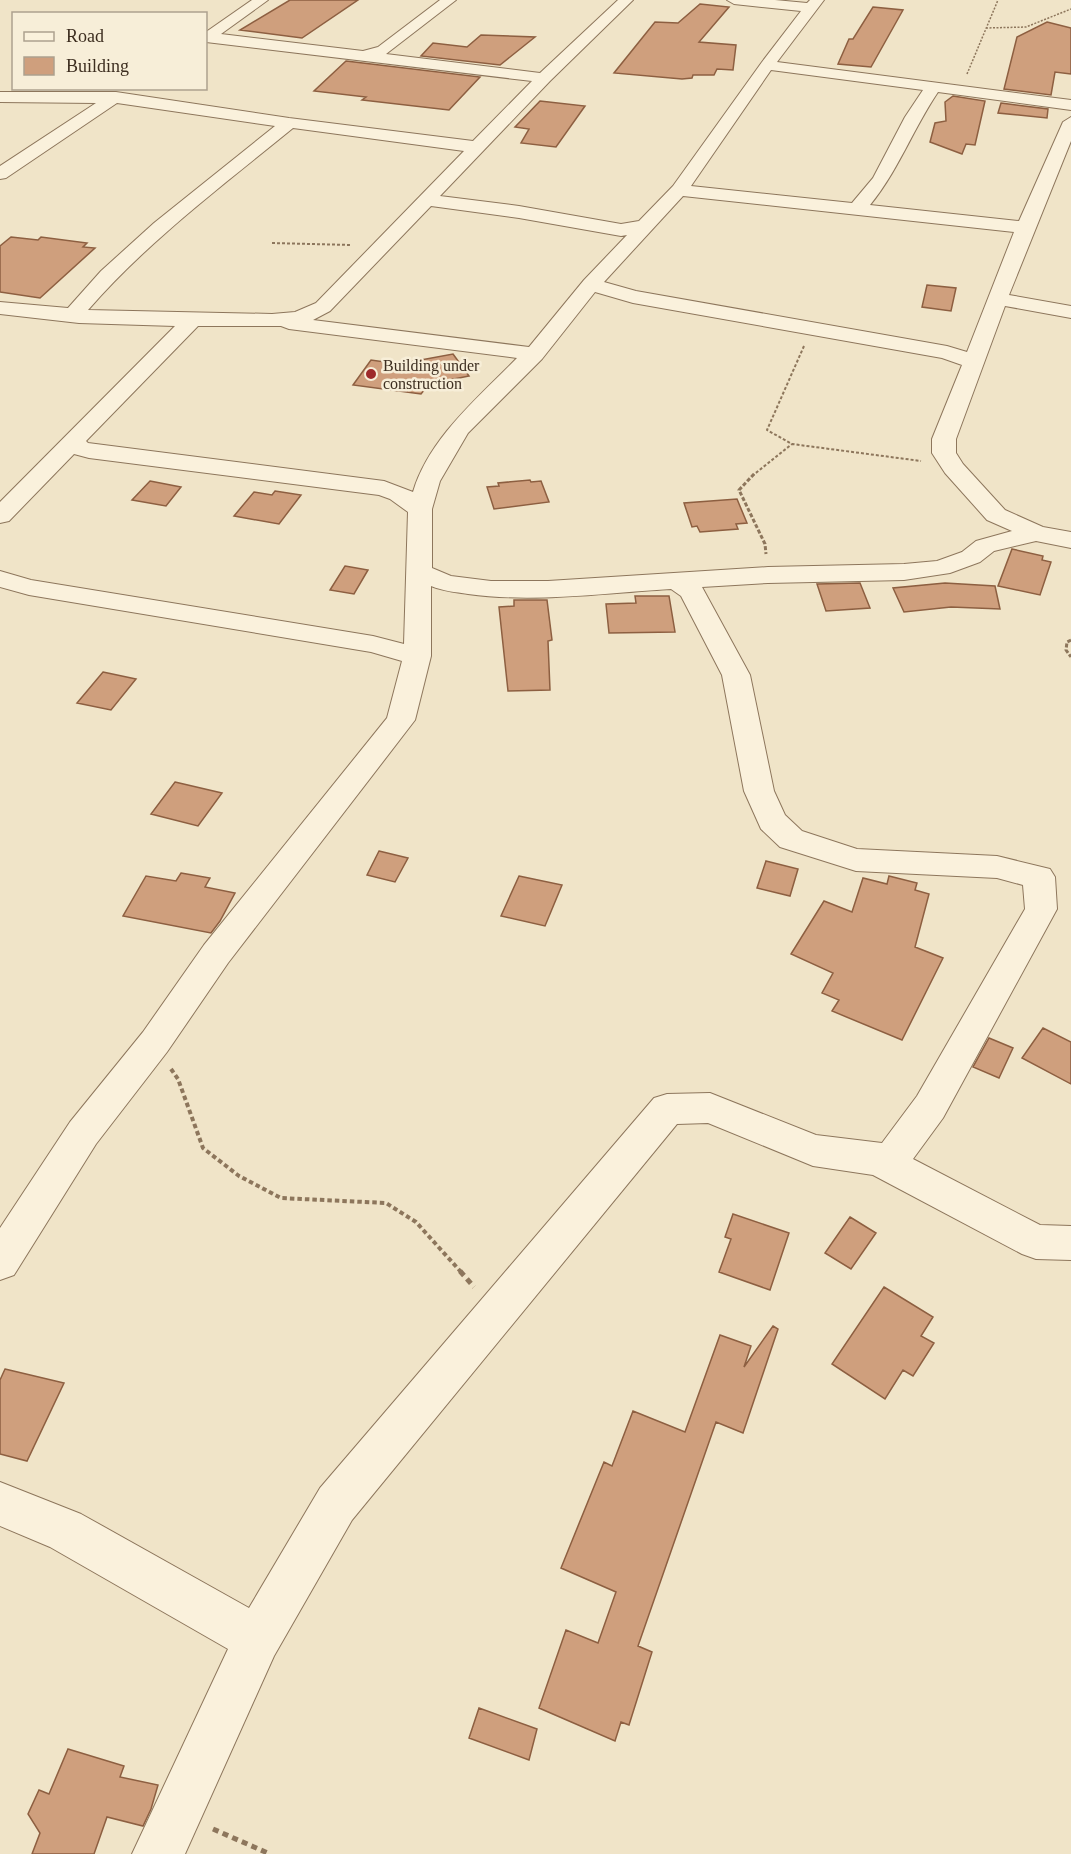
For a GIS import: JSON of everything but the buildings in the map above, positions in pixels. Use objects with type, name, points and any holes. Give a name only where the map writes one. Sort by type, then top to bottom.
[{"type":"street","points":[[207,37],[261,0]]},
{"type":"street","points":[[384,55],[449,0]]},
{"type":"street","points":[[274,321],[299,318],[323,308],[476,147],[494,133],[543,78],[626,0]]},
{"type":"street","points":[[734,0],[814,4]]},
{"type":"street","points":[[0,1262],[83,1133],[155,1042],[216,954],[401,720],[417,656],[420,509],[428,481],[459,429],[534,354],[591,284],[679,190],[767,65],[814,4]]},
{"type":"street","points":[[207,38],[365,56],[384,55],[543,78]]},
{"type":"street","points":[[767,65],[1071,105]]},
{"type":"street","points":[[857,209],[881,180],[913,117],[933,87]]},
{"type":"street","points":[[0,174],[102,101],[125,90]]},
{"type":"street","points":[[0,97],[102,101],[476,147]]},
{"type":"street","points":[[1071,122],[1024,227],[999,299],[944,439],[944,453],[953,468],[996,515],[1036,533],[1071,540]]},
{"type":"street","points":[[80,318],[77,310],[108,275],[161,227],[289,123]]},
{"type":"street","points":[[679,190],[1024,227]]},
{"type":"street","points":[[427,200],[519,212],[621,230],[644,226]]},
{"type":"street","points":[[591,284],[633,297],[977,356]]},
{"type":"street","points":[[999,299],[1071,312]]},
{"type":"street","points":[[0,308],[80,318],[192,320],[258,318],[534,354]]},
{"type":"street","points":[[0,516],[192,320]]},
{"type":"street","points":[[73,440],[80,447],[89,451],[384,488],[399,494],[420,509]]},
{"type":"street","points":[[384,488],[428,481]]},
{"type":"street","points":[[986,546],[996,515]]},
{"type":"street","points":[[420,572],[446,584],[491,589],[548,589],[768,575],[904,573],[941,567],[971,557],[986,546],[1036,533]]},
{"type":"street","points":[[0,579],[29,587],[373,644],[417,656]]},
{"type":"street","points":[[675,580],[692,592],[736,675],[759,790],[772,821],[791,839],[856,860],[997,867],[1039,877],[1041,909],[994,995],[930,1107],[895,1154],[879,1160]]},
{"type":"street","points":[[162,1845],[257,1639],[336,1504],[495,1311],[667,1109],[710,1108],[813,1150],[879,1160],[1036,1242],[1071,1244]]},
{"type":"street","points":[[0,1504],[65,1530],[257,1639]]},
{"type":"path","points":[[961,89],[998,0]]},
{"type":"path","points":[[986,28],[1031,26],[1050,19],[1056,13],[1071,9]]},
{"type":"path","points":[[272,243],[342,243],[379,250]]},
{"type":"path","points":[[813,327],[767,430],[792,444],[918,460],[953,468]]},
{"type":"path","points":[[768,575],[765,544],[739,490],[753,475],[792,444]]},
{"type":"path","points":[[1071,640],[1067,642],[1066,650],[1071,657]]},
{"type":"path","points":[[155,1042],[178,1079],[203,1148],[239,1176],[281,1198],[386,1203],[416,1222],[495,1311]]},
{"type":"path","points":[[162,1845],[199,1822],[270,1854]]},
{"type":"place","name":"Building under construction","points":[[371,374]]}]
